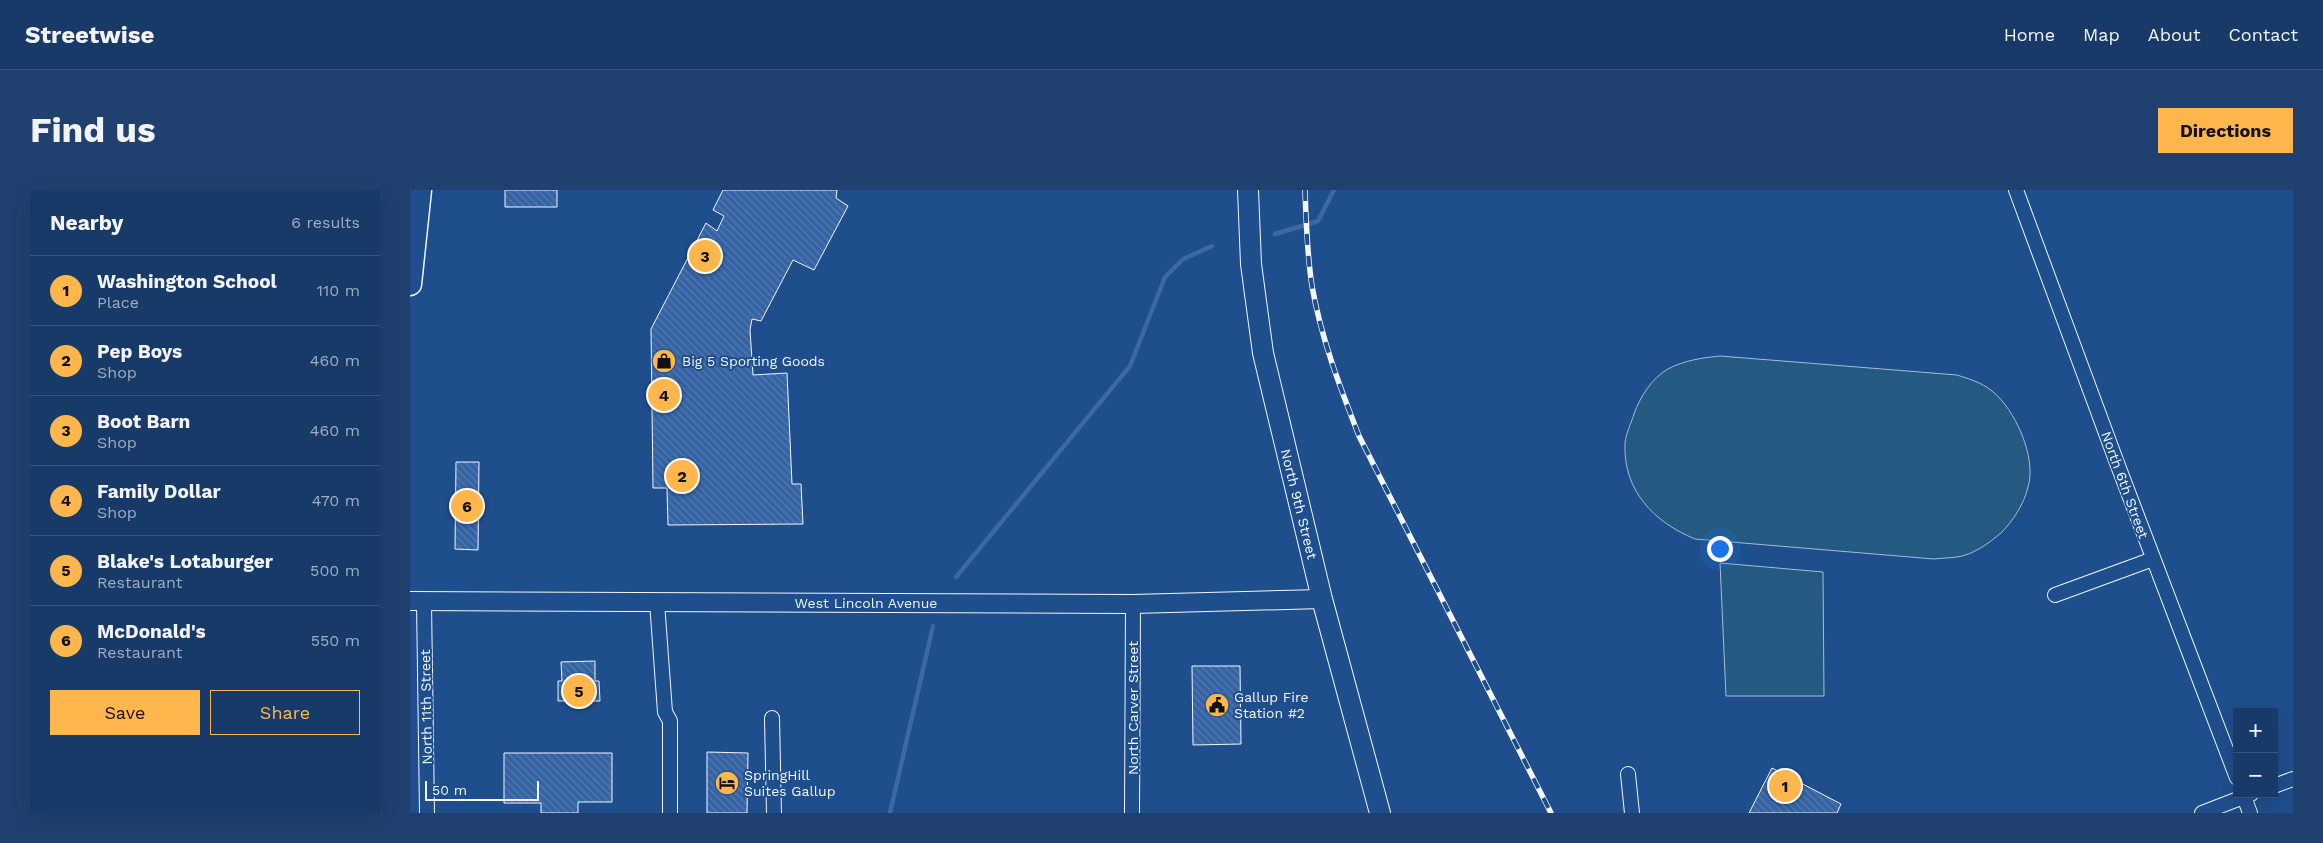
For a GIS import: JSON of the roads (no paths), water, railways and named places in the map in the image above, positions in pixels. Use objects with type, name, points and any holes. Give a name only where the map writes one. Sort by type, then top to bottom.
[{"type":"highway","points":[[410,278],[420,190]]},
{"type":"main road","name":"North 9th Street","points":[[1248,190],[1252,264],[1263,353],[1322,599],[1380,813]]},
{"type":"street","name":"North 6th Street","points":[[2016,190],[2153,559],[2233,768]]},
{"type":"street","points":[[2055,595],[2153,559]]},
{"type":"street","name":"West Lincoln Avenue","points":[[417,601],[1133,604],[1322,599]]},
{"type":"street","name":"North 11th Street","points":[[417,601],[427,813]]},
{"type":"street","points":[[657,602],[665,712],[670,721],[670,813]]},
{"type":"street","name":"North Carver Street","points":[[1132,813],[1133,604]]},
{"type":"street","points":[[772,718],[774,813]]},
{"type":"street","points":[[1628,774],[1632,813]]},
{"type":"street","points":[[2278,785],[2293,779]]},
{"type":"street","points":[[2202,813],[2239,798]]},
{"type":"street","points":[[2247,798],[2250,813]]},
{"type":"waterway","points":[[1275,234],[1318,221],[1334,190]]},
{"type":"waterway","points":[[956,577],[1130,366],[1165,277],[1183,259],[1212,246]]},
{"type":"waterway","points":[[890,813],[933,626]]},
{"type":"railway","points":[[1305,190],[1309,262],[1320,324],[1359,436],[1551,813]]},
{"type":"place","name":"Boot Barn","points":[[705,256]]},
{"type":"place","name":"Big 5 Sporting Goods","points":[[664,361]]},
{"type":"place","name":"Family Dollar","points":[[664,395]]},
{"type":"place","name":"Pep Boys","points":[[682,476]]},
{"type":"place","name":"McDonald's","points":[[467,506]]},
{"type":"place","name":"Blake's Lotaburger","points":[[579,691]]},
{"type":"place","name":"Gallup Fire Station #2","points":[[1217,705]]},
{"type":"place","name":"SpringHill Suites Gallup","points":[[727,783]]},
{"type":"place","name":"Washington School","points":[[1785,786]]}]
